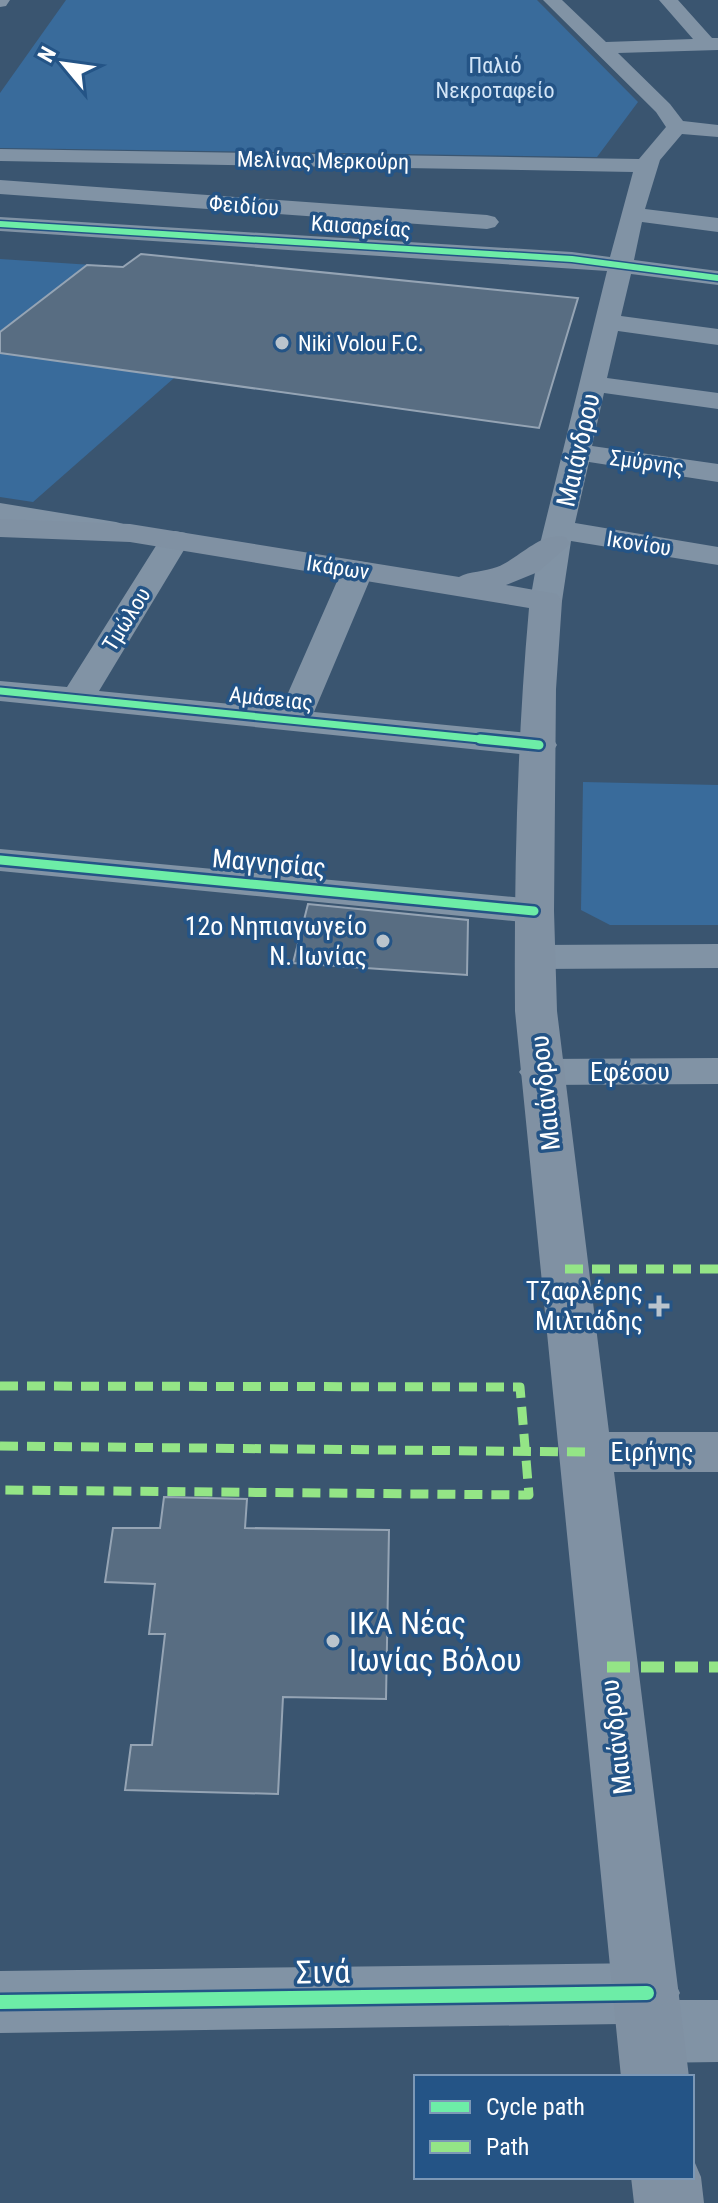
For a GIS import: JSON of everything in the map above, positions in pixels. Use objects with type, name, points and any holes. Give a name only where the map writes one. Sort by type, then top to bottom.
[{"type":"main road","name":"Ικάρων","points":[[0,528],[130,533],[546,601]]},
{"type":"main road","points":[[423,580],[464,583],[497,579],[519,571],[557,537]]},
{"type":"main road","name":"Μαιάνδρου","points":[[546,601],[534,911],[541,1072],[651,2034]]},
{"type":"main road","name":"Ειρήνης","points":[[585,1452],[718,1452]]},
{"type":"main road","points":[[666,2179],[669,2203]]},
{"type":"street","points":[[552,0],[578,0]]},
{"type":"street","points":[[552,0],[663,108],[677,127],[718,131]]},
{"type":"street","points":[[668,0],[713,44]]},
{"type":"street","points":[[603,48],[713,44]]},
{"type":"street","name":"Μαιάνδρου","points":[[546,601],[557,537],[632,214],[646,166],[677,127]]},
{"type":"street","name":"Μελίνας Μερκούρη","points":[[0,155],[646,166]]},
{"type":"street","points":[[474,253],[487,222],[526,164]]},
{"type":"street","name":"Φειδίου","points":[[0,187],[487,222]]},
{"type":"street","points":[[632,214],[718,225]]},
{"type":"street","name":"Καισαρείας","points":[[0,224],[474,253],[621,265],[718,278]]},
{"type":"street","points":[[608,322],[718,337]]},
{"type":"street","points":[[594,384],[718,401]]},
{"type":"street","name":"Σμύρνης","points":[[576,452],[718,473]]},
{"type":"street","name":"Ικάρων","points":[[0,512],[130,533]]},
{"type":"street","name":"Ικονίου","points":[[557,537],[718,556]]},
{"type":"street","name":"Τμώλου","points":[[77,698],[175,540]]},
{"type":"street","points":[[293,720],[358,570]]},
{"type":"street","name":"Αμάσειας","points":[[0,691],[539,745]]},
{"type":"street","name":"Μαγνησίας","points":[[0,860],[534,911]]},
{"type":"street","points":[[535,957],[718,956]]},
{"type":"street","name":"Εφέσου","points":[[541,1072],[718,1071]]},
{"type":"street","name":"Σινά","points":[[0,2002],[651,2034],[718,2031]]},
{"type":"green space","name":"Παλιό Νεκροταφείο","points":[[66,0],[537,0],[638,102],[597,157],[0,148],[0,93]]},
{"type":"green space","name":"Niki Volou F.C.","points":[[141,254],[578,298],[539,428],[174,378],[33,502],[0,497],[0,259],[123,267]]},
{"type":"green space","points":[[583,782],[718,785],[718,925],[610,925],[581,910]]},
{"type":"building","name":"Niki Volou F.C.","points":[[141,254],[578,298],[539,428],[0,353],[0,332],[87,265],[123,267]]},
{"type":"building","name":"12ο Νηπιαγωγείο Ν. Ιωνίας","points":[[308,904],[468,920],[467,975],[293,963]]},
{"type":"building","name":"ΙΚΑ Νέας Ιωνίας Βόλου","points":[[164,1497],[247,1499],[245,1528],[389,1530],[386,1699],[283,1697],[278,1794],[125,1790],[131,1745],[152,1745],[165,1634],[149,1634],[155,1584],[105,1582],[113,1528],[160,1528]]},
{"type":"marked path","points":[[565,1269],[718,1269]]},
{"type":"marked path","points":[[0,1386],[520,1387],[529,1495],[0,1490]]},
{"type":"marked path","points":[[0,1446],[585,1452]]},
{"type":"marked path","points":[[607,1667],[718,1667]]},
{"type":"cycle path","points":[[0,224],[572,259],[718,278]]},
{"type":"cycle path","points":[[0,691],[539,745]]},
{"type":"cycle path","points":[[0,860],[534,911]]},
{"type":"cycle path","points":[[0,2002],[647,1993]]},
{"type":"place","name":"Niki Volou F.C.","points":[[282,343]]},
{"type":"place","name":"12ο Νηπιαγωγείο Ν. Ιωνίας","points":[[383,941]]},
{"type":"place","name":"Τζαφλέρης Μιλτιάδης","points":[[659,1306]]},
{"type":"place","name":"ΙΚΑ Νέας Ιωνίας Βόλου","points":[[333,1641]]}]
